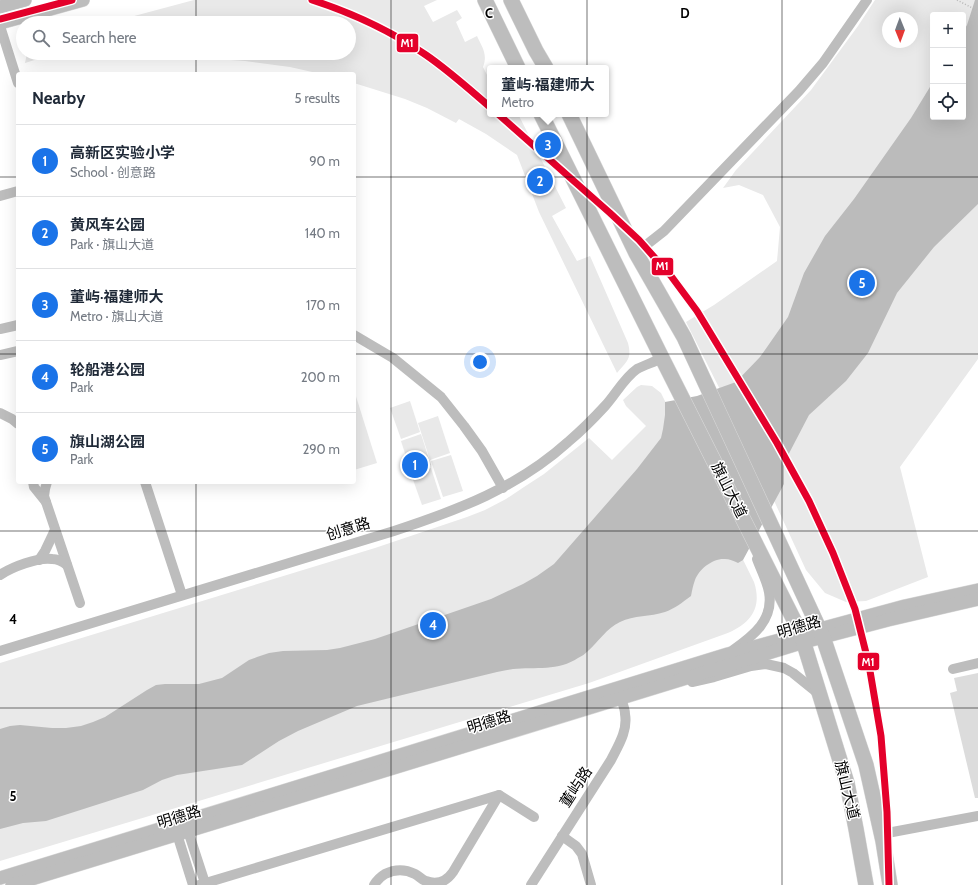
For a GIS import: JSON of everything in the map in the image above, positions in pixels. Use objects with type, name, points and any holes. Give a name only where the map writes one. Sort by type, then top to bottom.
[{"type":"highway","points":[[485,0],[517,65]]},
{"type":"highway","points":[[511,0],[544,65]]},
{"type":"highway","points":[[518,0],[536,51]]},
{"type":"highway","name":"旗山大道","points":[[542,117],[802,638],[847,784],[866,885]]},
{"type":"highway","name":"旗山大道","points":[[570,117],[636,253],[684,337],[821,633],[866,765],[882,834],[890,885]]},
{"type":"main road","points":[[0,7],[25,0]]},
{"type":"main road","points":[[28,16],[83,0]]},
{"type":"main road","points":[[0,24],[16,19]]},
{"type":"main road","name":"明德路","points":[[12,885],[622,699],[802,638],[977,600]]},
{"type":"main road","points":[[0,878],[728,654],[802,638]]},
{"type":"street","points":[[636,253],[664,231],[799,91],[823,62],[867,0]]},
{"type":"street","points":[[0,24],[16,76]]},
{"type":"street","points":[[0,196],[16,192]]},
{"type":"street","points":[[0,330],[16,326]]},
{"type":"street","points":[[356,336],[393,358],[441,397],[482,451],[503,488]]},
{"type":"street","points":[[0,355],[16,351]]},
{"type":"street","name":"创意路","points":[[0,651],[431,519],[459,509],[503,488],[537,467],[569,442],[605,406],[623,383],[637,370],[662,358]]},
{"type":"street","points":[[0,413],[16,422]]},
{"type":"street","points":[[33,484],[34,487],[46,502]]},
{"type":"street","points":[[46,484],[44,496],[80,603]]},
{"type":"street","points":[[146,484],[182,595]]},
{"type":"street","points":[[728,654],[756,632],[763,623],[769,606],[768,592],[746,523]]},
{"type":"street","points":[[39,560],[56,530]]},
{"type":"street","points":[[0,575],[15,567],[51,558],[67,564]]},
{"type":"street","points":[[953,669],[978,663]]},
{"type":"street","points":[[622,699],[714,677],[752,666],[766,664],[784,668],[793,673],[820,695]]},
{"type":"street","name":"董屿路","points":[[531,885],[611,760],[620,742],[626,727],[622,699]]},
{"type":"street","points":[[183,833],[202,884],[499,795],[534,817]]},
{"type":"street","points":[[374,885],[377,880],[388,873],[400,870],[415,874],[423,883],[440,882],[450,877],[499,795]]},
{"type":"street","points":[[882,834],[978,816]]},
{"type":"street","points":[[183,833],[193,885]]},
{"type":"street","points":[[562,836],[576,846],[582,854],[591,885]]},
{"type":"path","points":[[958,0],[978,11]]},
{"type":"shaded area","points":[[194,0],[437,0],[424,6],[433,22],[457,10],[462,18],[456,22],[465,42],[477,36],[485,54],[483,67],[487,75],[487,117],[520,117],[566,208],[552,216],[577,261],[590,256],[628,343],[629,356],[624,366],[617,373],[539,212],[517,155],[486,134],[459,119],[456,123],[427,108],[405,99],[356,84],[356,72],[312,72],[290,67],[230,60],[356,60],[356,16],[134,16]]},
{"type":"shaded area","points":[[875,0],[978,0],[978,359],[900,467],[928,577],[866,601],[846,602],[825,593],[806,570],[752,453],[686,322],[714,305],[777,261],[780,227],[763,195],[739,185],[723,188],[736,170],[811,90],[858,26]]},
{"type":"shaded area","points":[[975,0],[978,0],[978,204],[934,247],[897,293],[868,353],[846,381],[809,415],[784,463],[784,484],[743,560],[738,563],[725,559],[711,562],[703,568],[697,576],[691,596],[682,603],[665,612],[631,618],[620,622],[607,632],[586,653],[563,665],[547,668],[513,669],[497,672],[357,706],[298,731],[279,741],[242,765],[177,775],[162,780],[143,790],[46,821],[23,823],[0,829],[0,729],[20,725],[52,728],[81,726],[105,717],[156,685],[199,684],[222,678],[249,660],[269,653],[283,651],[327,650],[375,639],[491,599],[523,584],[554,564],[637,469],[661,438],[665,415],[665,402],[697,396],[736,382],[760,357],[788,317],[804,273],[825,236],[854,199],[911,118],[930,87],[930,120],[966,120],[967,25]]},
{"type":"shaded area","points":[[26,60],[35,60],[25,63]]},
{"type":"shaded area","points":[[641,385],[652,386],[661,393],[754,582],[757,600],[755,608],[752,615],[741,626],[725,634],[589,683],[0,861],[0,663],[375,548],[467,517],[506,499],[544,474],[589,438],[612,460],[646,426],[626,406],[623,400]]},
{"type":"shaded area","points":[[356,396],[377,463],[356,469]]},
{"type":"shaded area","points":[[410,401],[420,432],[401,439],[390,408]]},
{"type":"shaded area","points":[[438,416],[450,453],[430,460],[418,423]]},
{"type":"shaded area","points":[[421,434],[431,465],[411,472],[401,441]]},
{"type":"shaded area","points":[[451,455],[463,491],[443,497],[431,461]]},
{"type":"shaded area","points":[[431,468],[441,499],[422,505],[411,474]]},
{"type":"building","points":[[978,673],[978,798],[975,798],[950,693],[957,691],[954,678]]},
{"type":"transit line","name":"M1","points":[[0,19],[72,0]]},
{"type":"transit line","name":"M1","points":[[312,0],[354,16]]},
{"type":"transit line","name":"M1","points":[[356,17],[371,23],[413,46],[442,67],[487,104]]},
{"type":"transit line","name":"M1","points":[[501,117],[639,240],[671,276],[697,311],[777,443],[809,501],[833,553],[855,609],[869,665],[881,736],[887,812],[889,885]]},
{"type":"place","name":"董屿·福建师大","points":[[548,145]]},
{"type":"place","name":"黄风车公园","points":[[540,181]]},
{"type":"place","name":"旗山湖公园","points":[[862,283]]},
{"type":"place","name":"高新区实验小学","points":[[415,465]]},
{"type":"place","name":"轮船港公园","points":[[433,625]]}]
